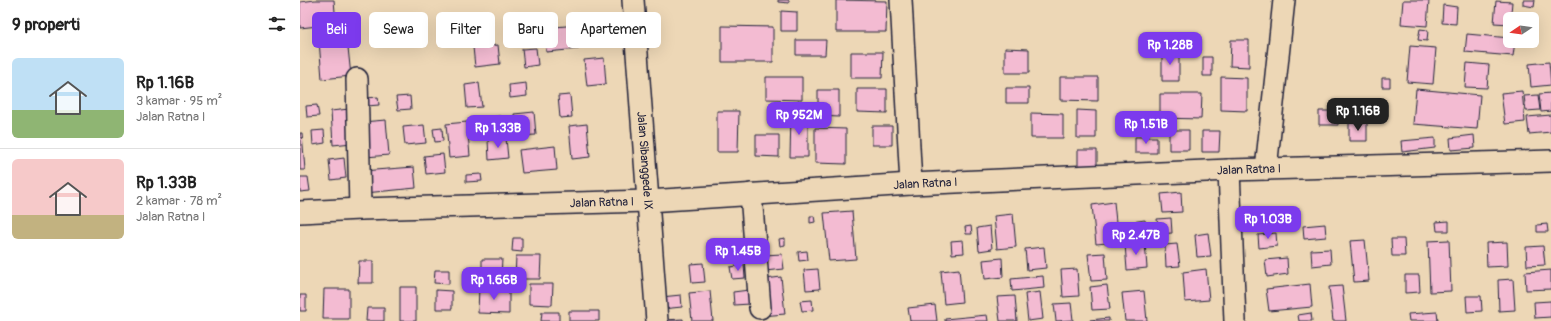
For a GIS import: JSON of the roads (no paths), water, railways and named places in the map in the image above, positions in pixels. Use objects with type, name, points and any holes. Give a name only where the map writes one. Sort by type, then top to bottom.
[{"type":"street","name":"Jalan Sibanggede IX","points":[[633,0],[658,321]]},
{"type":"street","points":[[901,0],[911,184]]},
{"type":"street","points":[[1266,169],[1284,0]]},
{"type":"street","points":[[357,79],[360,209]]},
{"type":"street","name":"Jalan Ratna I","points":[[300,212],[648,201],[911,184],[1229,170],[1551,161]]},
{"type":"street","points":[[1229,170],[1235,321]]},
{"type":"street","points":[[751,194],[760,308]]}]
